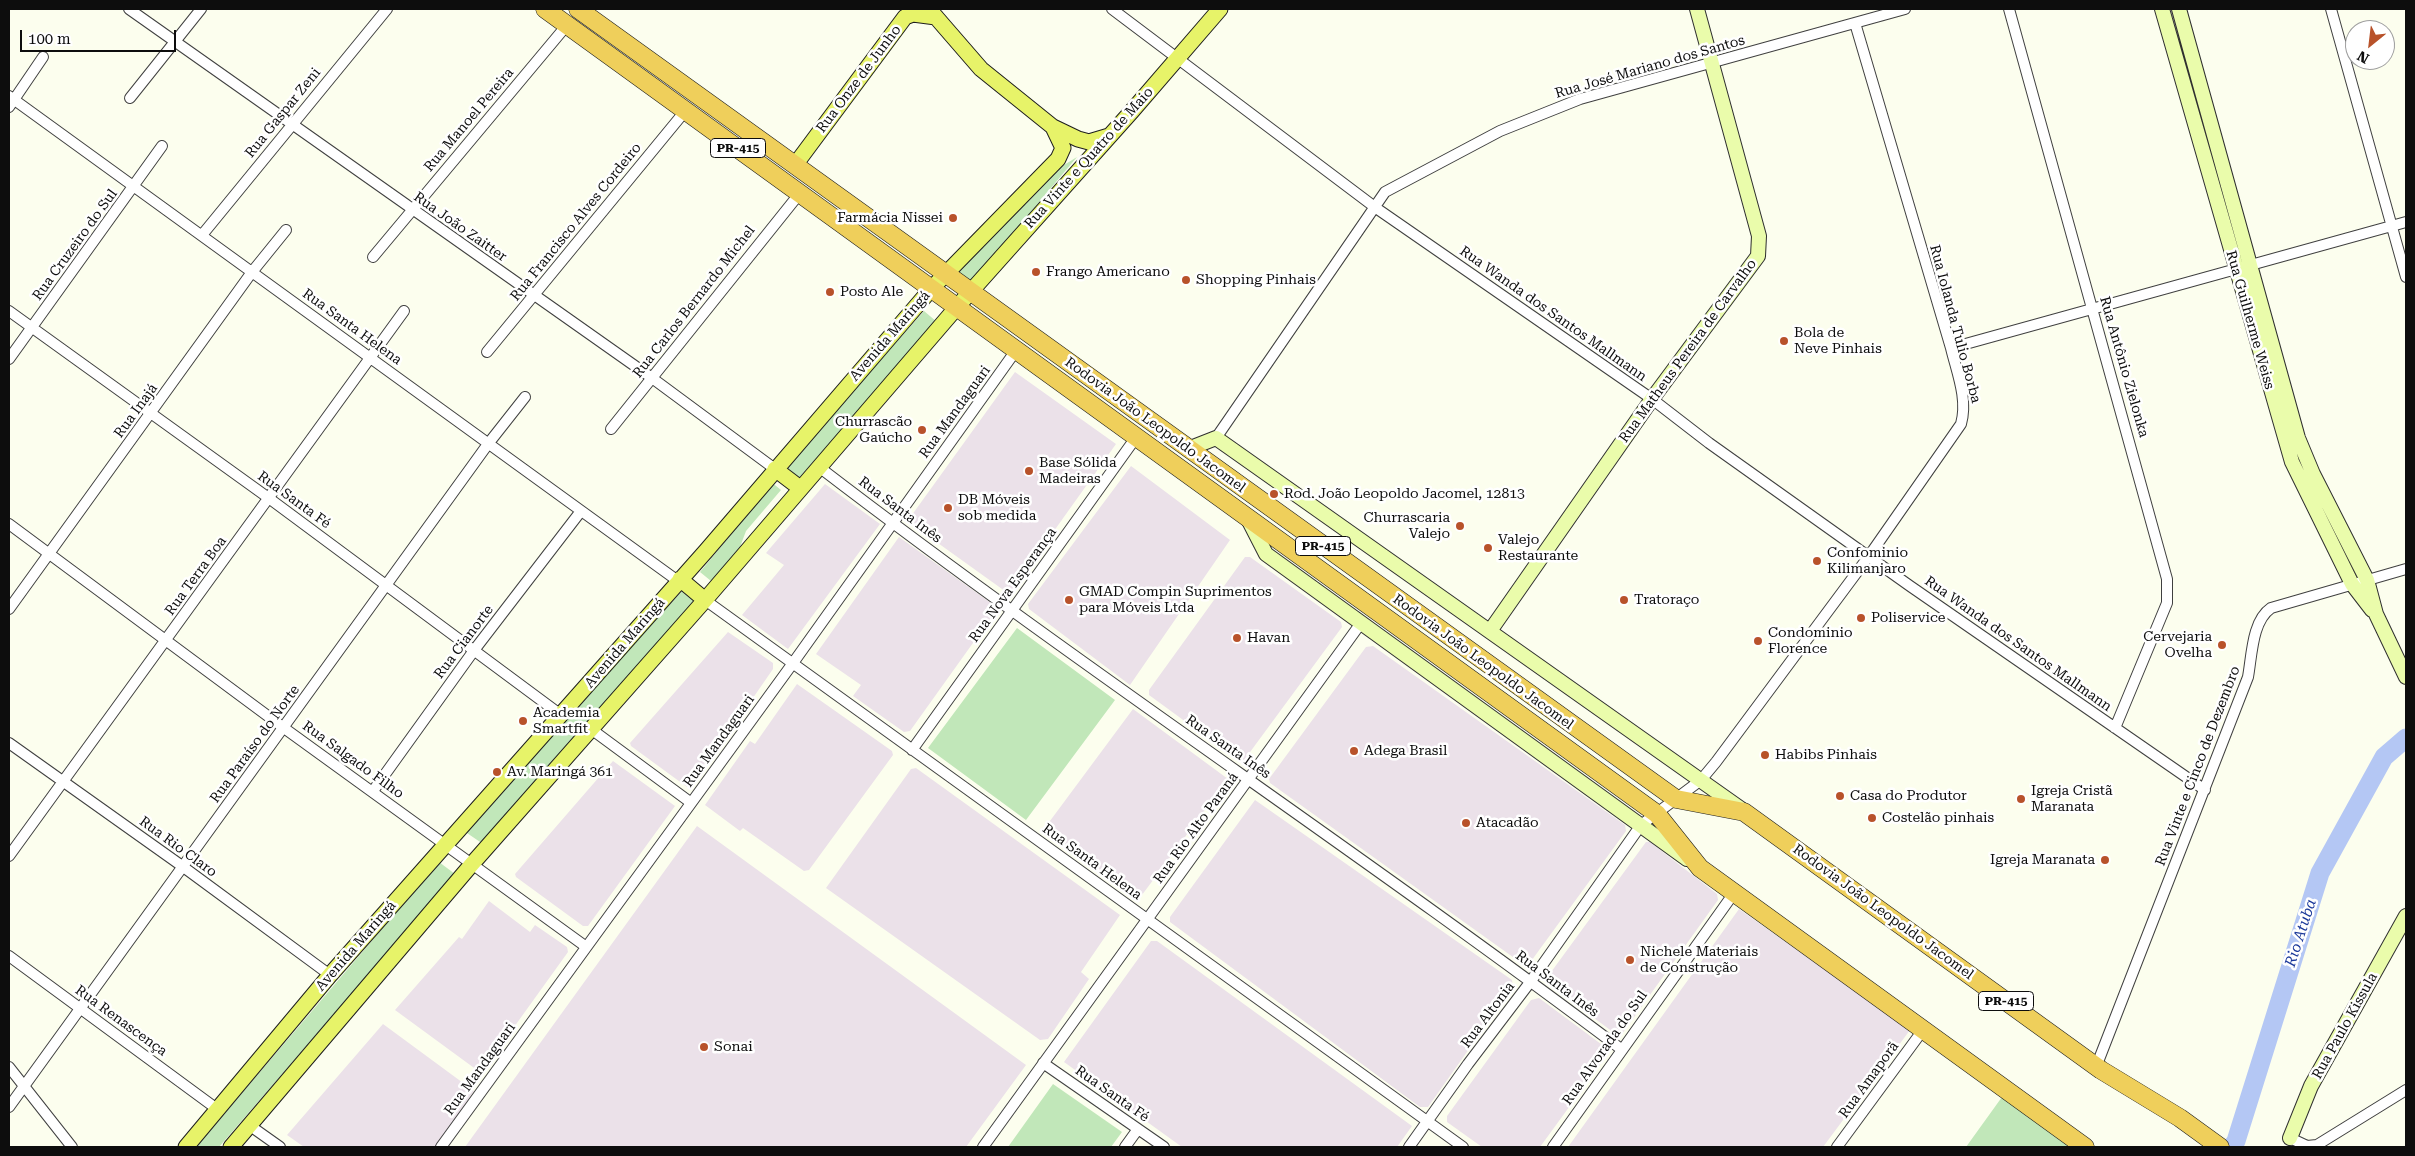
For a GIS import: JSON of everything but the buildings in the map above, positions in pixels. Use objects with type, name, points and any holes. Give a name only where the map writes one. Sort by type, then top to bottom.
[{"type":"highway","name":"Rodovia João Leopoldo Jacomel","points":[[545,9],[1137,436],[1656,814],[1700,868],[2085,1147]]},
{"type":"highway","name":"Rodovia João Leopoldo Jacomel","points":[[578,9],[1676,799],[1744,812],[2096,1067],[2180,1118],[2220,1147]]},
{"type":"main road","name":"Rua Vinte e Quatro de Maio","points":[[957,307],[1110,136],[1220,9]]},
{"type":"main road","name":"Rua Onze de Junho","points":[[795,165],[905,17],[914,14],[932,13]]},
{"type":"main road","points":[[932,13],[981,69],[1053,126],[1078,139],[1089,142],[1110,136]]},
{"type":"main road","name":"Rua Vinte e Quatro de Maio","points":[[945,274],[1058,159],[1063,148],[1053,126]]},
{"type":"main road","name":"Avenida Maringá","points":[[186,1147],[444,844],[561,715],[945,274]]},
{"type":"main road","points":[[231,1147],[472,864],[705,600],[957,307]]},
{"type":"main road","points":[[775,469],[800,488]]},
{"type":"main road","points":[[679,580],[705,600]]},
{"type":"street","name":"Rua João Zaitter","points":[[130,9],[411,210],[652,378],[775,469]]},
{"type":"street","points":[[130,98],[201,9]]},
{"type":"street","name":"Rua Gaspar Zeni","points":[[202,235],[387,9]]},
{"type":"street","name":"Rua Wanda dos Santos Mallmann","points":[[1112,9],[1376,208],[1652,399],[1709,443],[2205,790]]},
{"type":"street","name":"Rua Matheus Pereira de Carvalho","points":[[1490,631],[1652,399],[1758,256],[1758,236],[1697,9]]},
{"type":"street","name":"Rua José Mariano dos Santos","points":[[1216,438],[1376,208],[1385,192],[1500,131],[1580,99],[1905,9]]},
{"type":"street","name":"Rua Antônio Zielonka","points":[[2009,9],[2094,309],[2167,579],[2166,603],[2115,728]]},
{"type":"street","name":"Rua Guilherme Weiss","points":[[2162,9],[2235,269],[2292,462],[2352,584],[2376,614]]},
{"type":"street","name":"Rua Guilherme Weiss","points":[[2179,9],[2304,456],[2367,580],[2376,614],[2406,677]]},
{"type":"street","points":[[2331,9],[2406,277]]},
{"type":"street","name":"Rua Iolanda Tulio Borba","points":[[1641,825],[1701,780],[1869,556],[1961,424],[1965,412],[1964,398],[1951,348],[1855,23]]},
{"type":"street","name":"Rua Manoel Pereira","points":[[373,257],[567,25]]},
{"type":"street","points":[[10,101],[43,57]]},
{"type":"street","name":"Rua Santa Helena","points":[[10,101],[134,186],[488,444],[679,580]]},
{"type":"street","name":"Rua Francisco Alves Cordeiro","points":[[487,352],[686,110]]},
{"type":"street","name":"Rua Cruzeiro do Sul","points":[[9,359],[162,146]]},
{"type":"street","name":"Rua Carlos Bernardo Michel","points":[[611,429],[800,193]]},
{"type":"street","points":[[1951,348],[2406,222]]},
{"type":"street","name":"Rua Inajá","points":[[9,609],[252,272],[286,230]]},
{"type":"street","name":"Rua Santa Fé","points":[[9,311],[475,649],[561,715]]},
{"type":"street","name":"Rua Terra Boa","points":[[9,856],[270,499],[404,311]]},
{"type":"street","name":"Rua Mandaguari","points":[[441,1147],[690,802],[793,664],[1017,350]]},
{"type":"street","name":"Rua Paraíso do Norte","points":[[9,1107],[488,444],[525,397]]},
{"type":"street","name":"Rua Nova Esperança","points":[[912,750],[1137,436]]},
{"type":"street","points":[[1188,449],[1216,438]]},
{"type":"street","name":"Rodovia João Leopoldo Jacomel","points":[[1216,438],[1744,812]]},
{"type":"street","name":"Rua Santa Inês","points":[[819,467],[1011,610],[1531,981],[1621,1049]]},
{"type":"street","name":"Rua Cianorte","points":[[373,791],[475,649],[581,511]]},
{"type":"street","name":"Rodovia João Leopoldo Jacomel","points":[[1246,515],[1266,554],[1700,868]]},
{"type":"street","name":"Rua Salgado Filho","points":[[9,524],[284,728],[586,946]]},
{"type":"street","name":"Rua Vinte e Cinco de Dezembro","points":[[2096,1067],[2248,677],[2257,630],[2264,613],[2271,608],[2406,570]]},
{"type":"street","name":"Rua Santa Helena","points":[[705,600],[1462,1147]]},
{"type":"street","name":"Rua Rio Alto Paraná","points":[[983,1147],[1361,623]]},
{"type":"street","points":[[591,729],[690,802]]},
{"type":"street","name":"Rua Rio Claro","points":[[9,743],[182,866],[330,976]]},
{"type":"street","name":"Rua Altonia","points":[[1409,1147],[1468,1064],[1531,981],[1641,825]]},
{"type":"street","name":"Rua Alvorada do Sul","points":[[1553,1147],[1734,893]]},
{"type":"street","name":"Rua Paulo Kissula","points":[[2290,1138],[2311,1086],[2406,916]]},
{"type":"street","name":"Rua Renascença","points":[[9,956],[217,1109]]},
{"type":"street","name":"Rua Amaporã","points":[[1837,1147],[1922,1030]]},
{"type":"street","name":"Rua Santa Fé","points":[[1044,1063],[1164,1147]]},
{"type":"street","points":[[9,1068],[72,1147]]},
{"type":"street","points":[[2290,1138],[2307,1146],[2317,1145],[2406,1090]]},
{"type":"street","points":[[249,1125],[280,1147]]},
{"type":"street","points":[[1125,1147],[1138,1129]]},
{"type":"shaded area","points":[[1015,372],[1116,444],[1009,594],[910,523],[909,519]]},
{"type":"shaded area","points":[[1131,466],[1230,540],[1130,685],[1029,609],[1028,604]]},
{"type":"shaded area","points":[[825,484],[880,524],[788,649],[742,615],[784,565],[766,553]]},
{"type":"shaded area","points":[[899,537],[998,608],[910,731],[904,732],[853,696],[861,685],[816,654]]},
{"type":"shaded area","points":[[1245,557],[1250,557],[1341,622],[1342,627],[1242,763],[1149,695],[1149,690]]},
{"type":"shaded area","points":[[728,632],[773,663],[773,669],[692,786],[687,787],[631,746],[630,743]]},
{"type":"shaded area","points":[[1373,646],[1625,825],[1626,831],[1529,964],[1524,965],[1270,783],[1269,779],[1366,647]]},
{"type":"shaded area","points":[[797,684],[892,751],[893,755],[809,870],[804,871],[743,828],[740,831],[705,805],[750,741],[755,744]]},
{"type":"shaded area","points":[[1133,709],[1228,779],[1139,899],[1044,829]]},
{"type":"shaded area","points":[[613,761],[675,806],[588,926],[583,926],[516,877],[515,874]]},
{"type":"shaded area","points":[[916,768],[1120,915],[1081,972],[1089,979],[1048,1039],[1040,1040],[826,888],[911,769]]},
{"type":"shaded area","points":[[1255,800],[1512,980],[1513,987],[1428,1107],[1420,1107],[1170,922],[1170,917]]},
{"type":"shaded area","points":[[697,826],[1026,1065],[966,1147],[465,1147]]},
{"type":"shaded area","points":[[1646,842],[1650,842],[1717,894],[1718,900],[1622,1034],[1617,1035],[1548,984],[1546,979]]},
{"type":"shaded area","points":[[489,901],[530,932],[535,925],[567,947],[568,952],[481,1073],[395,1010],[459,937],[462,939]]},
{"type":"shaded area","points":[[1739,909],[1910,1030],[1823,1147],[1568,1147]]},
{"type":"shaded area","points":[[1151,941],[1157,941],[1412,1126],[1397,1147],[1182,1147],[1064,1062]]},
{"type":"shaded area","points":[[1539,998],[1605,1047],[1607,1055],[1540,1147],[1482,1147],[1447,1122],[1447,1116],[1531,1000]]},
{"type":"shaded area","points":[[383,1024],[474,1091],[435,1147],[304,1147],[287,1135]]},
{"type":"green space","points":[[1077,157],[972,282],[956,270],[1046,176]]},
{"type":"green space","points":[[924,311],[937,322],[799,478],[786,467]]},
{"type":"green space","points":[[770,481],[781,490],[746,531],[740,547],[711,581],[700,572],[738,526],[743,513]]},
{"type":"green space","points":[[683,590],[697,600],[483,844],[464,831]]},
{"type":"green space","points":[[1017,628],[1115,700],[1026,820],[928,748]]},
{"type":"green space","points":[[439,862],[455,874],[219,1147],[196,1147]]},
{"type":"green space","points":[[1053,1084],[1122,1132],[1111,1147],[1008,1147]]},
{"type":"green space","points":[[2002,1097],[2070,1147],[1966,1147]]},
{"type":"waterway","name":"Rio Atuba","points":[[2232,1147],[2236,1141],[2320,873],[2384,757],[2406,738]]},
{"type":"place","name":"Farmácia Nissei","points":[[953,218]]},
{"type":"place","name":"Frango Americano","points":[[1036,272]]},
{"type":"place","name":"Shopping Pinhais","points":[[1186,280]]},
{"type":"place","name":"Posto Ale","points":[[830,292]]},
{"type":"place","name":"Bola de Neve Pinhais","points":[[1784,341]]},
{"type":"place","name":"Churrascão Gaúcho","points":[[922,430]]},
{"type":"place","name":"Base Sólida Madeiras","points":[[1029,471]]},
{"type":"place","name":"Rod. João Leopoldo Jacomel, 12813","points":[[1274,494]]},
{"type":"place","name":"DB Móveis sob medida","points":[[948,508]]},
{"type":"place","name":"Churrascaria Valejo","points":[[1460,526]]},
{"type":"place","name":"Valejo Restaurante","points":[[1488,548]]},
{"type":"place","name":"Confominio Kilimanjaro","points":[[1817,561]]},
{"type":"place","name":"GMAD Compin Suprimentos para Móveis Ltda","points":[[1069,600]]},
{"type":"place","name":"Tratoraço","points":[[1624,600]]},
{"type":"place","name":"Poliservice","points":[[1861,618]]},
{"type":"place","name":"Havan","points":[[1237,638]]},
{"type":"place","name":"Condominio Florence","points":[[1758,641]]},
{"type":"place","name":"Cervejaria Ovelha","points":[[2222,645]]},
{"type":"place","name":"Academia Smartfit","points":[[523,721]]},
{"type":"place","name":"Adega Brasil","points":[[1354,751]]},
{"type":"place","name":"Habibs Pinhais","points":[[1765,755]]},
{"type":"place","name":"Av. Maringá 361","points":[[497,772]]},
{"type":"place","name":"Casa do Produtor","points":[[1840,796]]},
{"type":"place","name":"Igreja Cristã Maranata","points":[[2021,799]]},
{"type":"place","name":"Costelão pinhais","points":[[1872,818]]},
{"type":"place","name":"Atacadão","points":[[1466,823]]},
{"type":"place","name":"Igreja Maranata","points":[[2105,860]]},
{"type":"place","name":"Nichele Materiais de Construção","points":[[1630,960]]},
{"type":"place","name":"Sonai","points":[[704,1047]]}]
